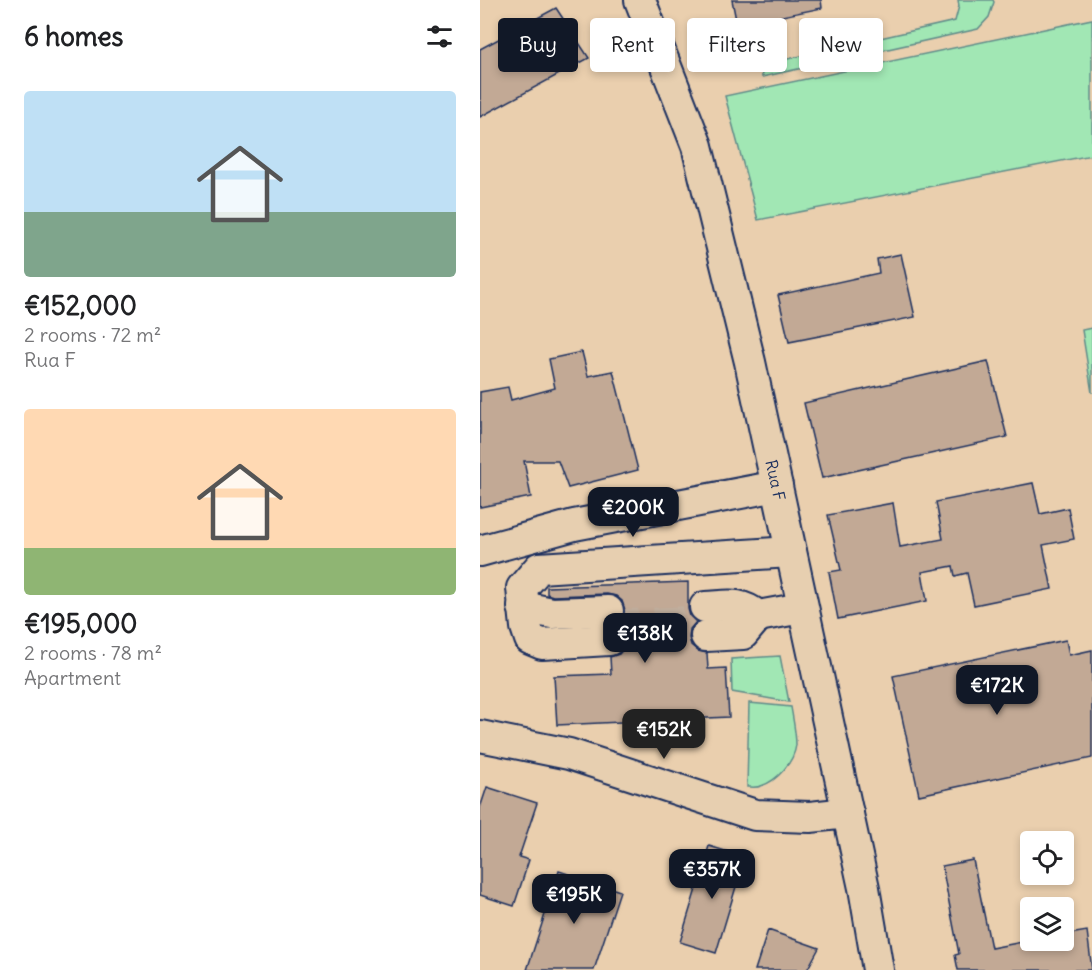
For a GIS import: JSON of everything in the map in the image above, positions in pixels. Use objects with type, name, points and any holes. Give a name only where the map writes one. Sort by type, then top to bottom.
[{"type":"street","name":"Rua F","points":[[640,0],[697,146],[750,362],[864,888],[878,970]]},
{"type":"street","points":[[480,551],[574,525],[777,486]]},
{"type":"street","points":[[609,625],[542,644],[530,639],[526,627],[522,588],[539,568],[791,552]]},
{"type":"street","points":[[706,621],[758,616],[802,608]]},
{"type":"street","points":[[480,736],[569,754],[755,815],[810,817],[848,813]]},
{"type":"green space","points":[[958,0],[993,0],[994,2],[989,17],[978,29],[883,50],[883,37],[955,21],[959,6]]},
{"type":"green space","points":[[1092,19],[1092,155],[758,220],[725,96],[839,72],[883,72],[883,63]]},
{"type":"green space","points":[[799,56],[799,69],[787,71],[787,59]]},
{"type":"green space","points":[[762,72],[784,72],[762,77]]},
{"type":"green space","points":[[1092,328],[1092,393],[1082,330]]},
{"type":"green space","points":[[780,656],[789,702],[732,692],[731,659]]},
{"type":"green space","points":[[749,703],[791,707],[796,736],[795,751],[784,770],[773,780],[759,787],[747,787]]},
{"type":"building","points":[[732,0],[821,0],[822,8],[772,18],[736,18]]},
{"type":"building","points":[[556,8],[563,18],[537,18]]},
{"type":"building","points":[[498,39],[498,72],[563,72],[480,117],[480,49]]},
{"type":"building","points":[[578,41],[589,58],[578,64]]},
{"type":"building","points":[[901,254],[915,317],[789,342],[778,295],[879,273],[877,259]]},
{"type":"building","points":[[582,352],[588,376],[613,371],[638,470],[568,488],[558,461],[524,461],[531,497],[480,507],[480,392],[508,387],[511,400],[555,388],[549,359]]},
{"type":"building","points":[[988,361],[1007,437],[822,478],[804,403]]},
{"type":"building","points":[[1033,483],[1040,514],[1068,508],[1074,539],[1043,545],[1052,589],[974,605],[967,573],[955,576],[953,566],[922,572],[927,601],[838,619],[829,572],[841,570],[828,515],[893,503],[900,547],[943,539],[936,502]]},
{"type":"building","points":[[688,582],[688,609],[690,616],[696,622],[690,629],[691,645],[698,651],[707,653],[708,669],[726,668],[729,717],[557,725],[554,676],[611,674],[610,657],[619,654],[625,647],[624,631],[618,625],[623,619],[625,610],[622,601],[616,596],[607,594],[553,596],[547,594],[547,587]]},
{"type":"building","points":[[1066,640],[1069,655],[1092,650],[1092,758],[919,795],[893,676]]},
{"type":"building","points":[[487,787],[537,803],[519,857],[529,860],[514,906],[480,895],[480,808]]},
{"type":"building","points":[[709,846],[745,857],[716,953],[680,942]]},
{"type":"building","points":[[973,860],[991,948],[1020,942],[1020,951],[1074,951],[1074,933],[1087,931],[1092,970],[958,970],[955,955],[959,954],[942,866]]},
{"type":"building","points":[[559,871],[620,891],[594,970],[527,970]]},
{"type":"building","points":[[768,930],[819,948],[807,970],[755,970]]},
{"type":"tunnel","points":[[609,625],[706,620]]}]
